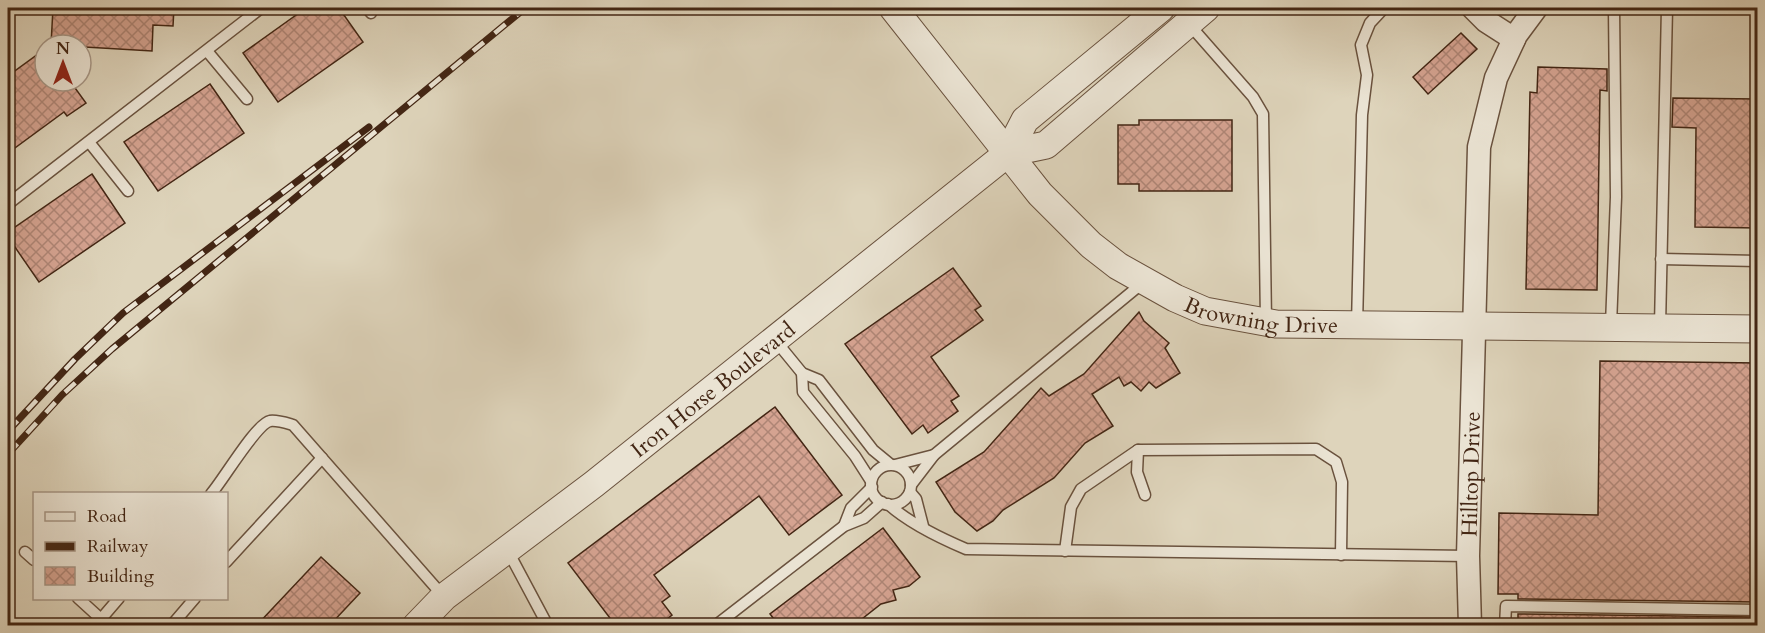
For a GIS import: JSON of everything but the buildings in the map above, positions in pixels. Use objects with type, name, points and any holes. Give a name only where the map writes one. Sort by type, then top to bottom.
[{"type":"street","name":"Browning Drive","points":[[893,8],[1040,194],[1091,245],[1146,281],[1205,311],[1266,322],[1357,326],[1611,325],[1758,329]]},
{"type":"street","name":"Iron Horse Boulevard","points":[[416,626],[444,597],[508,551],[1008,153],[1025,120],[1161,8]]},
{"type":"street","points":[[1473,8],[1486,21],[1514,39]]},
{"type":"street","name":"Hilltop Drive","points":[[1470,626],[1468,556],[1479,147],[1488,100],[1514,39],[1536,8]]},
{"type":"street","name":"Iron Horse Boulevard","points":[[1008,153],[1046,145],[1197,15]]},
{"type":"lane","points":[[8,204],[261,8]]},
{"type":"lane","points":[[1357,326],[1362,115],[1367,75],[1361,45],[1370,23],[1384,8]]},
{"type":"lane","points":[[1611,325],[1616,197],[1614,8]]},
{"type":"lane","points":[[1660,326],[1667,8]]},
{"type":"lane","points":[[1197,15],[1263,114],[1266,322]]},
{"type":"lane","points":[[207,51],[248,99]]},
{"type":"lane","points":[[89,142],[128,191]]},
{"type":"lane","points":[[1661,259],[1758,261]]},
{"type":"lane","points":[[722,623],[844,526],[864,518],[885,503],[901,502],[934,455],[1146,281]]},
{"type":"lane","points":[[774,339],[802,373],[819,380],[873,450],[906,472],[923,526]]},
{"type":"lane","points":[[802,373],[803,392],[855,456],[871,484],[873,493],[900,516],[923,526],[938,538],[966,549],[1468,556]]},
{"type":"lane","points":[[214,492],[227,476],[258,427],[270,421],[293,425],[444,597]]},
{"type":"lane","points":[[1065,551],[1071,507],[1081,489],[1138,450],[1316,449],[1327,454],[1336,462],[1342,482],[1341,555]]},
{"type":"lane","points":[[1138,450],[1137,472],[1146,495]]},
{"type":"lane","points":[[844,526],[851,508],[871,484],[877,470],[934,455]]},
{"type":"lane","points":[[228,560],[322,458]]},
{"type":"lane","points":[[508,551],[548,626]]},
{"type":"lane","points":[[25,552],[33,559]]},
{"type":"lane","points":[[80,600],[98,622],[117,600]]},
{"type":"lane","points":[[171,626],[193,600]]},
{"type":"lane","points":[[1506,626],[1506,606],[1758,610]]},
{"type":"railway","points":[[8,454],[62,395],[112,349],[524,9]]},
{"type":"railway","points":[[8,431],[75,359],[123,313],[369,127]]}]
